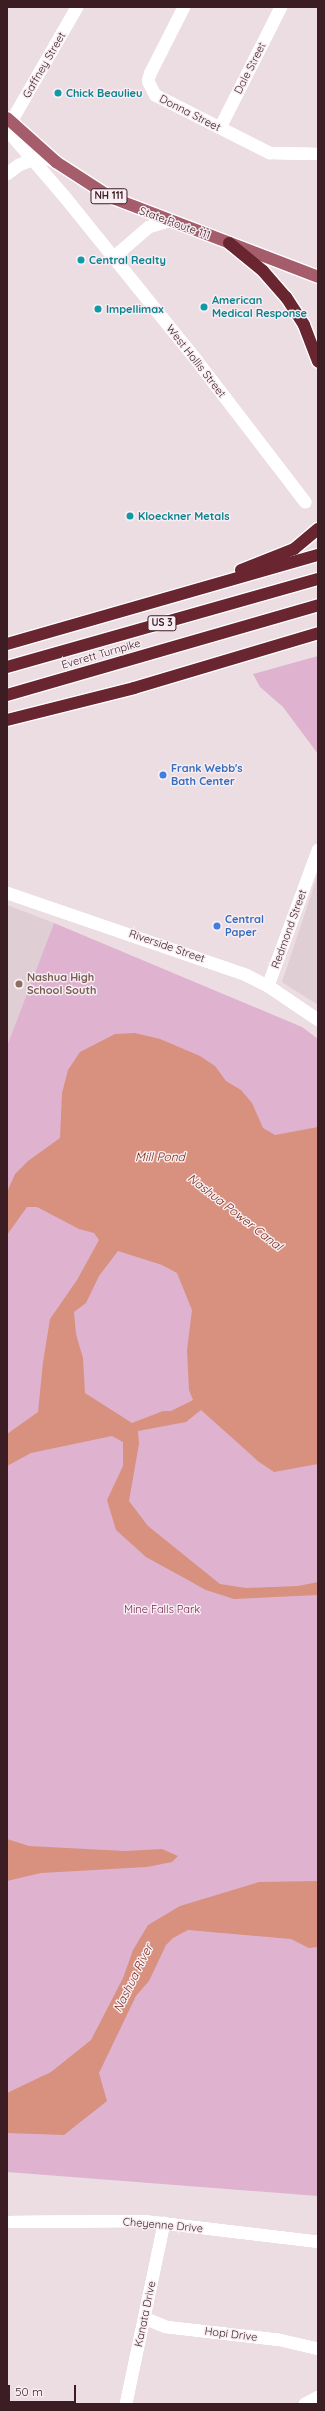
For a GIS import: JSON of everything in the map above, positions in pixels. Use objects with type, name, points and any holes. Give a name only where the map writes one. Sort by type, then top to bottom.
[{"type":"highway","points":[[229,243],[263,271],[286,297],[304,325],[318,361]]},
{"type":"highway","points":[[159,601],[284,554],[303,543],[318,529]]},
{"type":"highway","points":[[7,644],[318,556]]},
{"type":"highway","name":"Everett Turnpike","points":[[7,667],[318,579]]},
{"type":"highway","name":"Everett Turnpike","points":[[7,694],[318,605]]},
{"type":"highway","points":[[7,720],[134,688],[318,633]]},
{"type":"main road","name":"State Route 111","points":[[8,124],[56,162],[110,196],[169,221],[318,277]]},
{"type":"street","name":"Gaffney Street","points":[[8,124],[77,7]]},
{"type":"street","name":"Donna Street","points":[[184,7],[150,74],[150,88],[165,101],[270,153],[318,154]]},
{"type":"street","name":"Dale Street","points":[[220,128],[281,7]]},
{"type":"street","name":"West Hollis Street","points":[[8,124],[32,160],[114,257],[305,502]]},
{"type":"street","points":[[7,174],[19,165],[32,160],[47,159],[56,162]]},
{"type":"street","points":[[114,257],[149,227],[169,221]]},
{"type":"street","name":"Redmond Street","points":[[268,986],[318,850]]},
{"type":"street","name":"Riverside Street","points":[[7,893],[199,956],[268,986],[318,1020]]},
{"type":"street","name":"Cheyenne Drive","points":[[7,2222],[134,2220],[318,2242]]},
{"type":"street","name":"Kanata Drive","points":[[126,2404],[164,2223]]},
{"type":"street","name":"Hopi Drive","points":[[144,2318],[166,2327],[280,2340],[318,2349]]},
{"type":"street","points":[[305,2404],[318,2397]]},
{"type":"shaded area","points":[[318,874],[318,1005],[282,982]]},
{"type":"shaded area","name":"Nashua High School South","points":[[7,905],[54,923],[7,1046]]},
{"type":"green space","points":[[318,656],[318,754],[283,707],[260,687],[253,674]]},
{"type":"green space","name":"Mine Falls Park","points":[[54,923],[302,1027],[318,1039],[318,2196],[7,2172],[7,1046]]},
{"type":"water","name":"Mill Pond","points":[[135,1033],[160,1039],[200,1056],[215,1066],[226,1081],[241,1090],[252,1103],[263,1128],[275,1135],[318,1127],[318,1464],[274,1472],[259,1462],[201,1410],[186,1422],[138,1431],[139,1444],[129,1501],[148,1526],[220,1584],[246,1588],[298,1586],[318,1582],[318,1595],[234,1599],[206,1590],[146,1557],[116,1530],[107,1500],[123,1466],[123,1442],[112,1436],[31,1453],[7,1466],[7,1434],[38,1412],[43,1362],[50,1319],[77,1280],[99,1240],[94,1233],[79,1229],[37,1207],[27,1207],[7,1235],[7,1192],[15,1174],[28,1161],[60,1138],[62,1093],[68,1070],[80,1052],[115,1034]],"holes":[[[118,1251],[162,1265],[177,1273],[192,1310],[187,1350],[189,1390],[193,1400],[171,1411],[163,1411],[132,1423],[85,1393],[83,1358],[76,1334],[74,1312],[86,1303],[99,1276]]]},
{"type":"water","points":[[7,1839],[29,1846],[125,1851],[162,1849],[178,1856],[172,1862],[147,1867],[41,1873],[7,1881]]},
{"type":"water","name":"Nashua River","points":[[318,1881],[318,1947],[309,1948],[291,1939],[188,1930],[173,1938],[166,1945],[149,1981],[136,1996],[99,2073],[107,2101],[64,2135],[7,2133],[7,2093],[51,2072],[91,2040],[123,1978],[133,1950],[148,1925],[180,1906],[259,1882]]},
{"type":"place","name":"Chick Beaulieu","points":[[58,93]]},
{"type":"place","name":"Central Realty","points":[[81,260]]},
{"type":"place","name":"American Medical Response","points":[[204,307]]},
{"type":"place","name":"Impellimax","points":[[98,309]]},
{"type":"place","name":"Kloeckner Metals","points":[[130,516]]},
{"type":"place","name":"Frank Webb's Bath Center","points":[[163,775]]},
{"type":"place","name":"Central Paper","points":[[217,926]]},
{"type":"place","name":"Nashua High School South","points":[[19,984]]},
{"type":"water label","name":"Nashua Power Canal","points":[[235,1212]]}]
